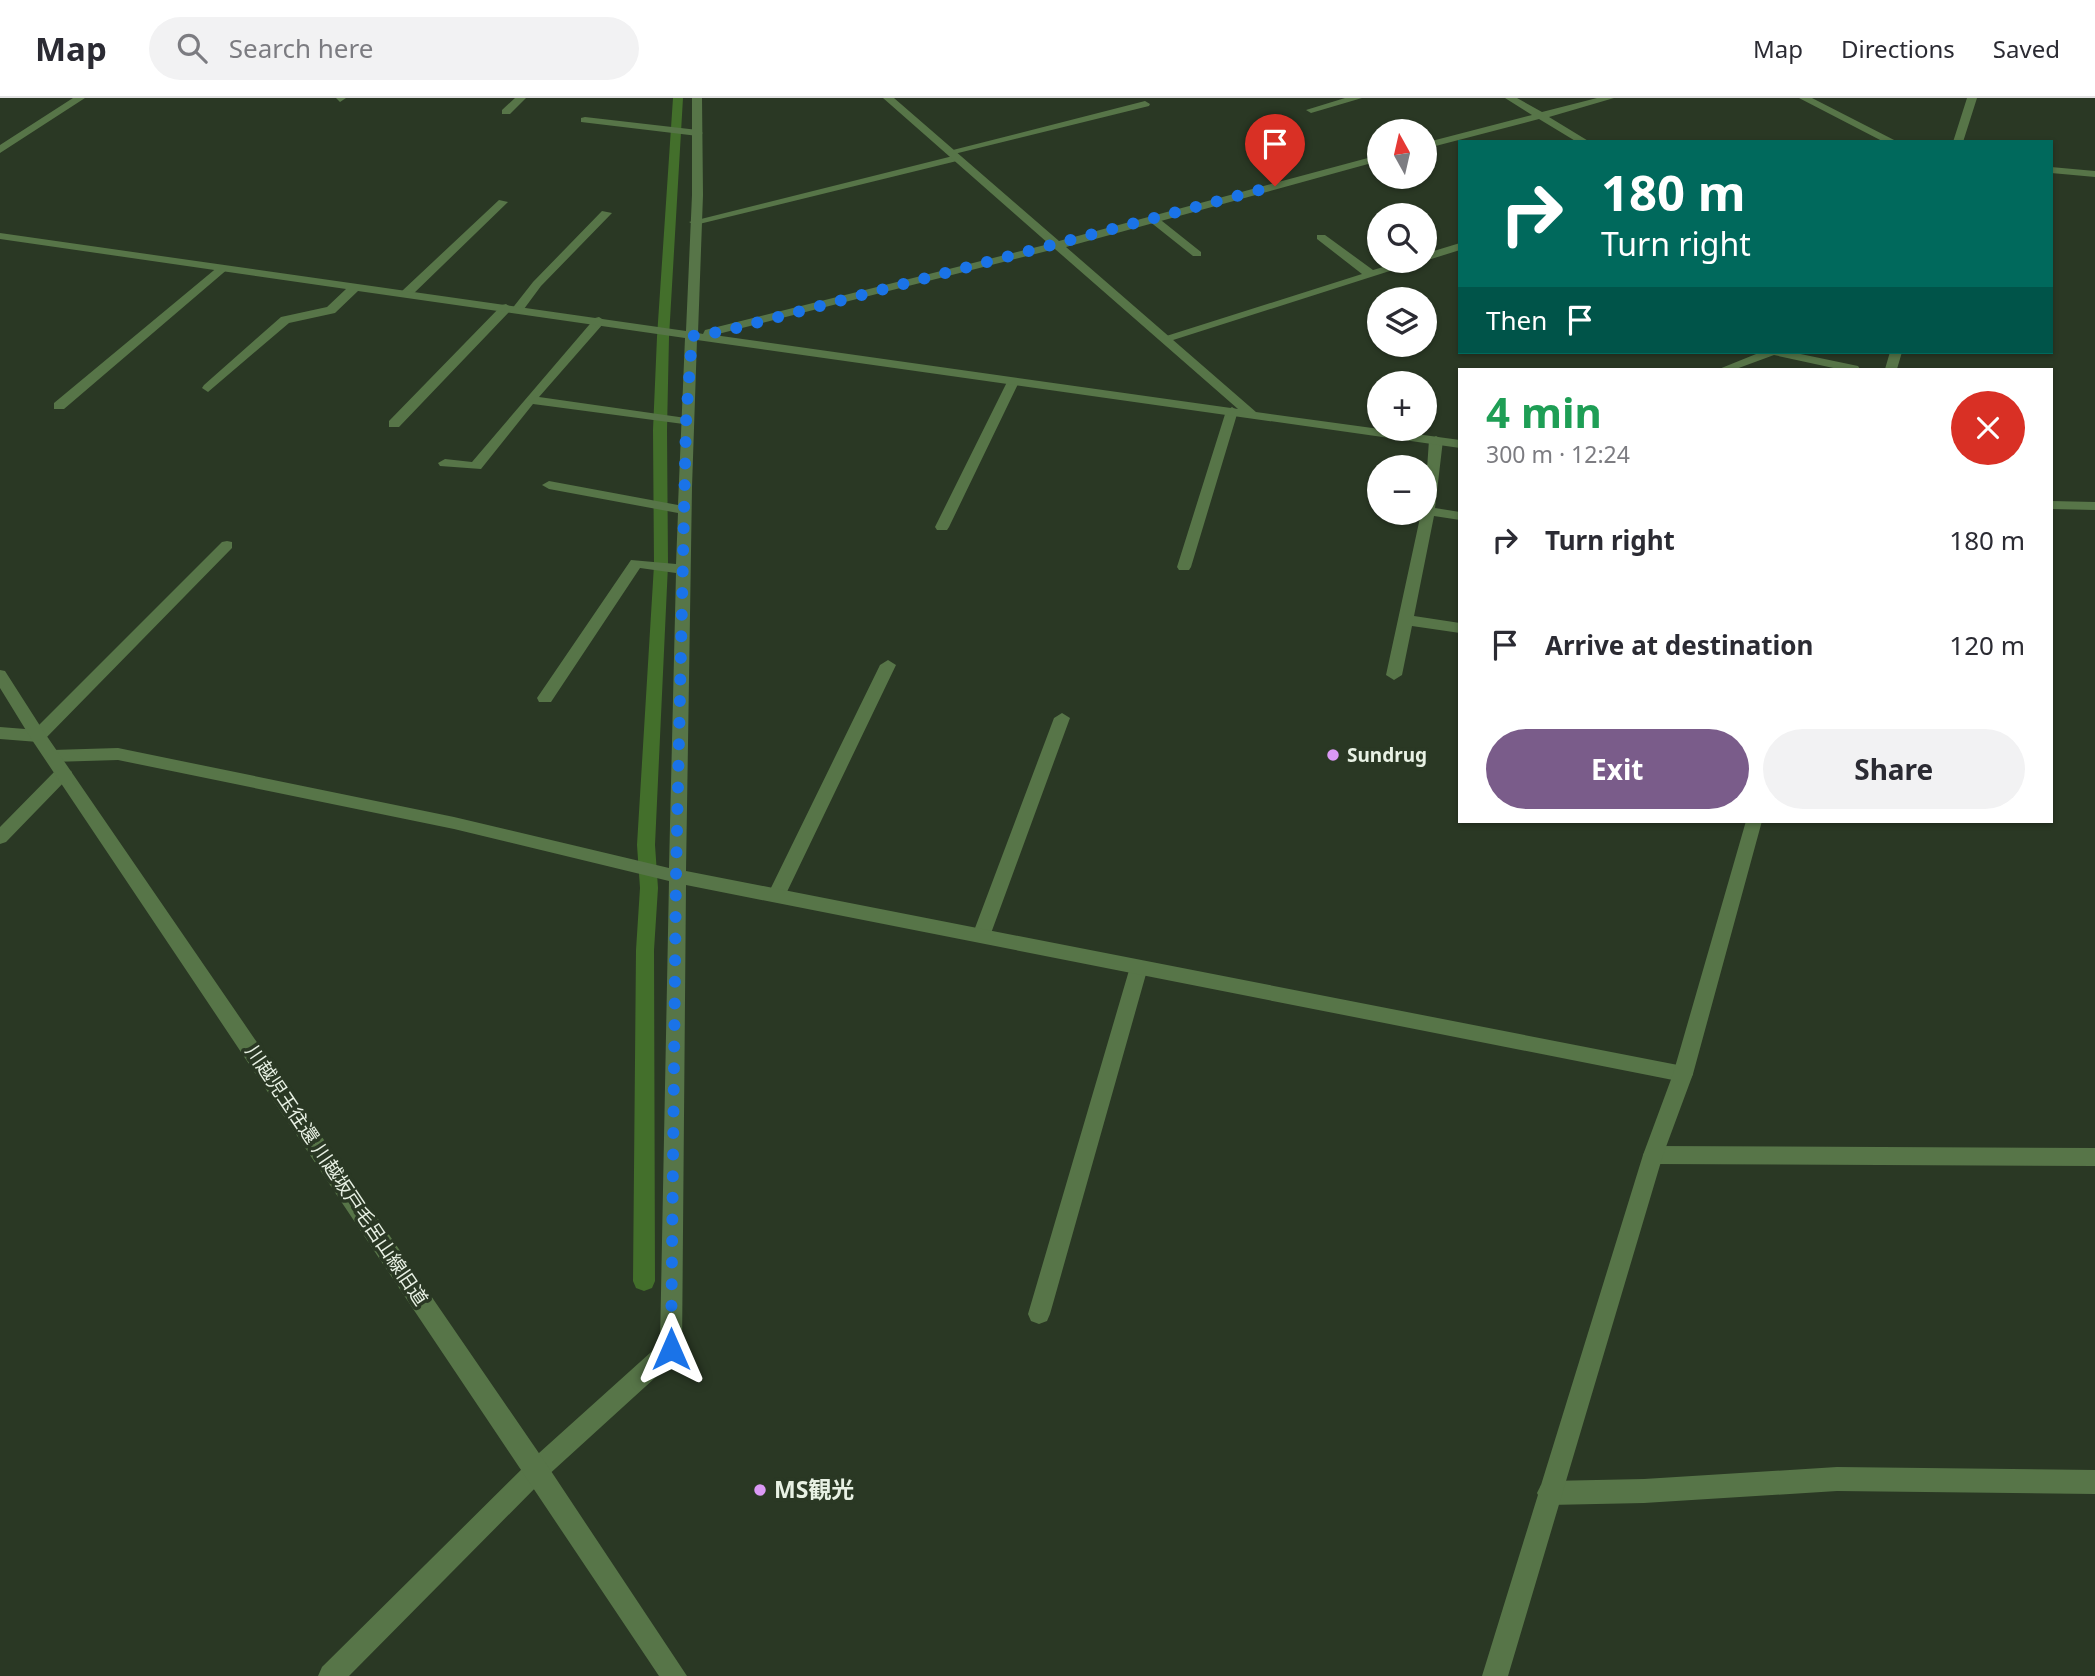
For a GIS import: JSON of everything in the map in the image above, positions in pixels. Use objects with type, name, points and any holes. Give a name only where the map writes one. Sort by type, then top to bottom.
[{"type":"street","points":[[0,150],[80,98]]},
{"type":"street","points":[[506,113],[522,98]]},
{"type":"street","points":[[331,1676],[537,1470],[671,1349],[676,876],[686,422],[692,336],[697,98]]},
{"type":"street","points":[[888,98],[1055,246],[1251,413]]},
{"type":"street","points":[[1311,110],[1357,98]]},
{"type":"street","points":[[1510,98],[1582,140]]},
{"type":"street","points":[[1437,143],[1608,98]]},
{"type":"street","points":[[1804,98],[1889,140]]},
{"type":"street","points":[[1959,140],[1972,98]]},
{"type":"street","points":[[695,222],[1145,104]]},
{"type":"street","points":[[585,120],[698,133]]},
{"type":"street","points":[[692,336],[725,331],[1055,246],[1367,161]]},
{"type":"street","points":[[2053,170],[2095,174]]},
{"type":"street","points":[[406,294],[503,202]]},
{"type":"street","points":[[394,424],[607,213]]},
{"type":"street","points":[[1153,219],[1197,254]]},
{"type":"street","points":[[0,236],[1013,382],[1367,430]]},
{"type":"street","points":[[1321,237],[1370,274]]},
{"type":"street","points":[[1437,254],[1458,247]]},
{"type":"street","points":[[59,406],[223,268]]},
{"type":"street","points":[[1166,338],[1373,273]]},
{"type":"street","points":[[208,388],[285,320],[331,310],[356,287]]},
{"type":"street","points":[[445,463],[476,466],[599,321]]},
{"type":"street","points":[[1728,368],[1768,354]]},
{"type":"street","points":[[1783,354],[1849,368]]},
{"type":"street","points":[[942,527],[1013,382]]},
{"type":"street","points":[[530,400],[686,422]]},
{"type":"street","points":[[1184,567],[1232,411]]},
{"type":"street","points":[[1437,440],[1458,444]]},
{"type":"street","points":[[549,485],[684,510]]},
{"type":"street","points":[[2053,505],[2095,506]]},
{"type":"street","points":[[1437,512],[1458,516]]},
{"type":"street","points":[[1394,675],[1425,525]]},
{"type":"street","points":[[0,733],[38,736],[227,545]]},
{"type":"street","points":[[545,698],[636,563],[684,569]]},
{"type":"street","points":[[1405,620],[1458,628]]},
{"type":"street","points":[[776,896],[888,665]]},
{"type":"street","name":"川越児玉往還 川越坂戸毛呂山線旧道","points":[[0,675],[38,736],[674,1676]]},
{"type":"street","points":[[981,936],[1062,718]]},
{"type":"street","points":[[0,838],[58,764],[118,754],[454,823],[676,876],[1682,1074]]},
{"type":"street","points":[[1495,1676],[1653,1155],[1682,1074],[1753,823]]},
{"type":"street","points":[[1040,1314],[1139,967]]},
{"type":"street","points":[[1653,1155],[2095,1157]]},
{"type":"street","points":[[1549,1493],[1644,1491],[1837,1479],[2095,1482]]},
{"type":"waterway","points":[[644,1281],[645,950],[649,888],[646,845],[661,565],[660,430],[663,337],[678,98]]},
{"type":"place","name":"Sundrug","points":[[1333,755]]},
{"type":"place","name":"MS観光","points":[[760,1490]]},
{"type":"route","points":[[671,1349],[676,876],[686,422],[692,336],[725,331],[1275,186]]}]
